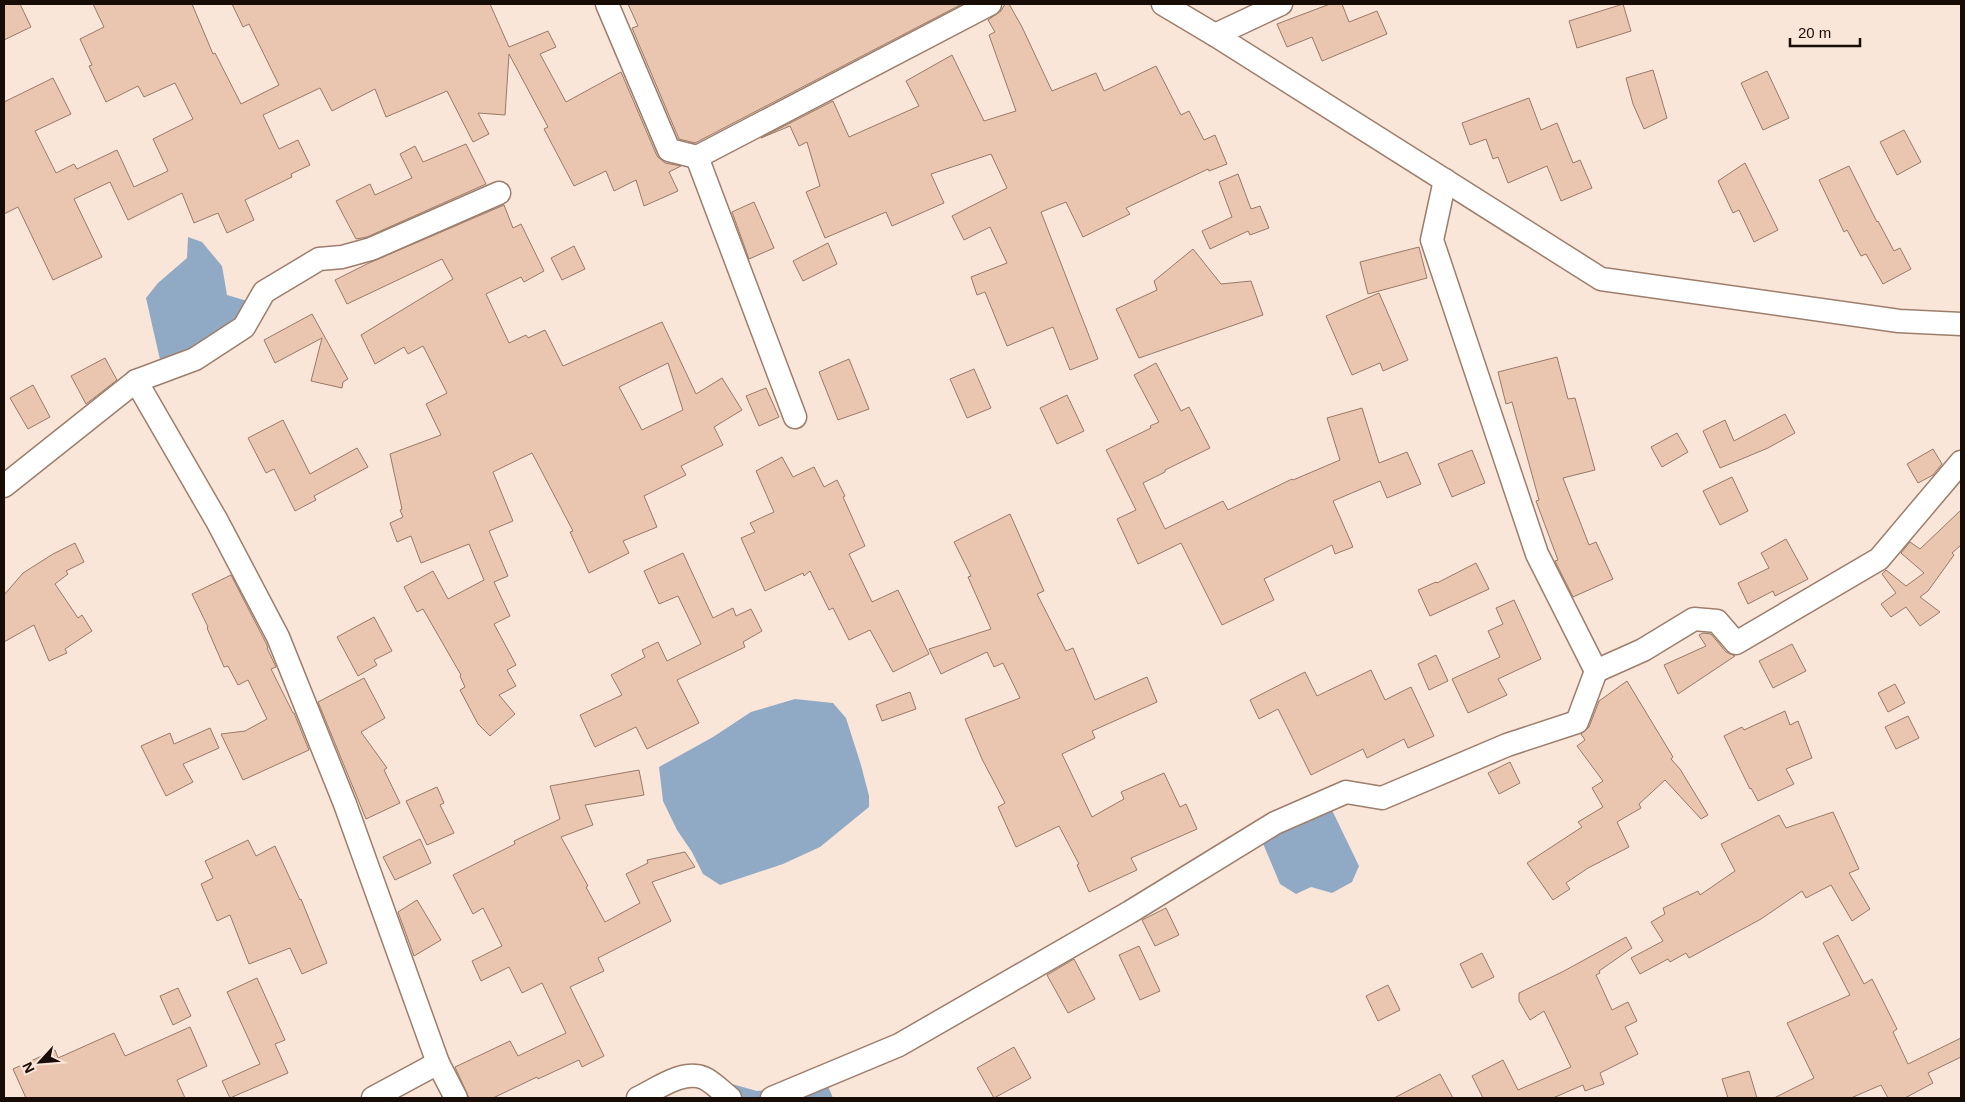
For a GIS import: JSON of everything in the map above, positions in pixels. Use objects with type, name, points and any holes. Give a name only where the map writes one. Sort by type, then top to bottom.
[{"type":"street","points":[[607,4],[669,150],[696,157],[990,4]]},
{"type":"street","points":[[1163,4],[1601,279],[1899,321],[1961,324]]},
{"type":"street","points":[[1215,35],[1280,4]]},
{"type":"street","points":[[696,157],[795,417]]},
{"type":"street","points":[[772,1098],[899,1045],[1130,912],[1275,822],[1346,792],[1382,798],[1507,745],[1578,722],[1596,671],[1537,554],[1432,240],[1445,180]]},
{"type":"street","points":[[4,486],[136,381],[195,359],[244,327],[264,292],[319,259],[342,257],[371,249],[499,193]]},
{"type":"street","points":[[136,381],[217,521],[278,637],[345,804],[438,1063],[456,1098]]},
{"type":"street","points":[[1596,671],[1644,650],[1694,619],[1717,621],[1736,643],[1879,559],[1961,462]]},
{"type":"street","points":[[372,1098],[438,1063]]},
{"type":"street","points":[[638,1098],[692,1074],[706,1078],[730,1098]]},
{"type":"water","points":[[188,237],[202,242],[222,266],[227,295],[254,303],[243,324],[161,364],[146,298],[158,283],[187,258]]},
{"type":"water","points":[[795,699],[833,703],[846,718],[861,765],[869,796],[869,807],[820,847],[783,864],[720,885],[703,874],[692,852],[677,830],[663,801],[659,767],[713,737],[751,712]]},
{"type":"water","points":[[1330,806],[1359,866],[1352,882],[1332,893],[1311,887],[1296,894],[1280,884],[1262,841]]},
{"type":"water","points":[[821,1069],[833,1098],[711,1098],[721,1081],[757,1091],[777,1089]]},
{"type":"building","points":[[4,4],[20,4],[31,27],[4,40]]},
{"type":"building","points":[[93,4],[192,4],[213,54],[215,53],[241,104],[279,85],[249,24],[243,27],[232,4],[490,4],[509,47],[548,31],[556,47],[540,54],[566,102],[621,72],[657,156],[665,163],[681,166],[669,172],[678,191],[644,206],[636,180],[614,191],[606,171],[574,186],[544,129],[548,127],[509,54],[505,115],[478,113],[489,134],[473,142],[447,91],[386,117],[375,89],[332,111],[320,88],[263,115],[279,149],[298,140],[310,165],[291,174],[292,177],[245,200],[254,220],[227,233],[218,213],[194,223],[182,193],[128,220],[110,182],[74,199],[102,257],[53,280],[18,207],[4,214],[4,102],[53,78],[71,114],[35,131],[56,173],[74,164],[77,169],[117,150],[134,187],[168,171],[153,139],[193,119],[175,83],[144,97],[138,86],[106,102],[89,66],[92,65],[80,39],[104,27]]},
{"type":"building","points":[[628,4],[962,4],[695,143],[679,139],[632,28],[638,26]]},
{"type":"building","points":[[1005,4],[1009,4],[1022,27],[1052,91],[1096,73],[1104,91],[1156,66],[1181,115],[1189,111],[1204,140],[1215,135],[1227,164],[1209,171],[1208,169],[1126,208],[1130,214],[1083,237],[1066,202],[1041,212],[1098,359],[1070,370],[1053,327],[1007,346],[985,292],[977,295],[971,277],[1007,263],[990,227],[964,240],[952,216],[1007,188],[991,154],[931,174],[944,203],[892,226],[886,212],[825,238],[806,192],[820,186],[807,142],[799,146],[790,126],[761,138],[833,101],[849,137],[919,106],[906,81],[952,55],[984,121],[1016,111],[989,35],[995,32],[988,20],[1001,11]]},
{"type":"building","points":[[1330,4],[1342,4],[1349,22],[1377,11],[1387,34],[1322,61],[1312,37],[1287,47],[1277,24]]},
{"type":"building","points":[[1623,4],[1631,31],[1577,48],[1569,21]]},
{"type":"building","points":[[1653,70],[1667,118],[1644,129],[1633,104],[1626,78]]},
{"type":"building","points":[[1767,71],[1789,118],[1763,130],[1741,83]]},
{"type":"building","points":[[1529,98],[1541,130],[1557,123],[1573,163],[1580,160],[1592,188],[1561,201],[1547,166],[1508,183],[1498,157],[1493,159],[1486,139],[1470,145],[1462,123]]},
{"type":"building","points":[[1904,130],[1921,162],[1897,175],[1880,142]]},
{"type":"building","points":[[466,144],[486,184],[367,237],[356,239],[336,201],[370,184],[375,195],[412,178],[400,154],[415,146],[423,162]]},
{"type":"building","points":[[1745,163],[1778,230],[1754,242],[1739,210],[1733,213],[1718,181]]},
{"type":"building","points":[[1849,166],[1894,251],[1900,248],[1911,269],[1883,284],[1866,254],[1861,256],[1847,230],[1844,232],[1819,180]]},
{"type":"building","points":[[1238,174],[1251,209],[1260,206],[1269,228],[1250,235],[1248,231],[1210,249],[1202,231],[1232,217],[1219,182]]},
{"type":"building","points":[[754,202],[774,248],[749,259],[732,212]]},
{"type":"building","points":[[504,205],[513,228],[521,224],[544,271],[524,282],[521,277],[486,294],[509,343],[526,335],[528,338],[545,330],[563,366],[662,322],[696,394],[722,378],[742,410],[714,427],[723,445],[681,466],[686,475],[644,496],[657,527],[623,541],[629,553],[589,573],[570,532],[573,531],[532,453],[493,472],[513,521],[489,531],[508,576],[494,582],[510,616],[494,624],[516,665],[507,670],[516,686],[499,695],[515,714],[490,736],[478,724],[460,690],[465,687],[461,675],[423,609],[417,612],[404,587],[433,571],[448,599],[484,580],[469,544],[421,563],[411,536],[397,542],[390,523],[403,517],[400,510],[402,509],[390,454],[441,435],[426,404],[447,393],[423,346],[408,354],[404,347],[375,364],[361,335],[453,279],[442,259],[347,304],[335,280],[369,263]],"holes":[[[668,363],[683,410],[642,430],[619,387]]]},
{"type":"building","points":[[828,243],[837,264],[803,281],[793,261]]},
{"type":"building","points":[[574,246],[585,269],[562,280],[551,258]]},
{"type":"building","points":[[1419,247],[1427,278],[1368,294],[1360,262]]},
{"type":"building","points":[[1193,249],[1221,284],[1251,281],[1263,315],[1139,358],[1116,309],[1157,290],[1154,281]]},
{"type":"building","points":[[1379,293],[1408,360],[1383,371],[1380,363],[1352,375],[1326,316]]},
{"type":"building","points":[[312,314],[348,379],[343,382],[342,388],[311,381],[322,338],[275,363],[264,340]]},
{"type":"building","points":[[1557,357],[1568,399],[1575,398],[1595,470],[1563,478],[1589,545],[1596,542],[1613,579],[1573,597],[1555,561],[1558,560],[1536,501],[1539,500],[1512,402],[1506,404],[1498,372]]},
{"type":"building","points":[[105,358],[117,380],[86,404],[71,376]]},
{"type":"building","points":[[849,359],[869,409],[838,420],[819,372]]},
{"type":"building","points":[[1156,363],[1181,411],[1189,407],[1210,448],[1143,483],[1165,529],[1223,501],[1228,510],[1292,479],[1340,460],[1327,418],[1362,408],[1379,463],[1407,452],[1421,484],[1387,498],[1380,481],[1333,501],[1353,547],[1335,554],[1332,545],[1264,579],[1274,600],[1222,625],[1181,543],[1138,564],[1117,519],[1136,510],[1106,450],[1151,428],[1150,426],[1159,422],[1134,375]]},
{"type":"building","points":[[974,369],[991,408],[967,418],[950,379]]},
{"type":"building","points":[[33,385],[50,417],[28,429],[10,398]]},
{"type":"building","points":[[766,388],[779,417],[759,426],[746,396]]},
{"type":"building","points":[[1067,395],[1084,431],[1057,444],[1040,408]]},
{"type":"building","points":[[1785,414],[1795,433],[1768,448],[1720,468],[1703,431],[1725,420],[1734,441]]},
{"type":"building","points":[[283,420],[310,474],[357,448],[368,467],[314,496],[316,500],[295,511],[274,469],[266,473],[248,438]]},
{"type":"building","points":[[1677,433],[1688,452],[1662,467],[1651,447]]},
{"type":"building","points":[[1933,449],[1942,464],[1933,475],[1918,483],[1907,464]]},
{"type":"building","points":[[1472,450],[1485,483],[1452,497],[1438,464]]},
{"type":"building","points":[[782,457],[793,477],[814,467],[824,487],[837,480],[865,546],[849,554],[872,602],[898,590],[929,654],[893,672],[870,630],[849,640],[833,608],[829,610],[810,571],[804,576],[803,573],[765,591],[741,538],[755,532],[750,523],[774,512],[756,471]]},
{"type":"building","points":[[1732,477],[1748,511],[1720,525],[1703,491]]},
{"type":"building","points":[[1961,510],[1961,545],[1952,553],[1954,555],[1928,591],[1920,597],[1940,612],[1920,626],[1906,607],[1891,617],[1881,604],[1896,593],[1882,574],[1886,570],[1906,586],[1924,573],[1901,553],[1910,542],[1920,549]]},
{"type":"building","points":[[1010,514],[1044,591],[1037,594],[1066,651],[1073,648],[1095,700],[1147,677],[1157,702],[1092,731],[1095,738],[1062,754],[1092,817],[1124,799],[1121,792],[1164,773],[1180,807],[1186,804],[1197,829],[1131,858],[1137,870],[1089,892],[1077,865],[1079,864],[1059,826],[1016,847],[998,807],[1005,803],[982,759],[965,719],[1020,698],[1003,663],[994,667],[987,652],[941,674],[929,649],[991,629],[968,577],[971,576],[954,542]]},
{"type":"building","points":[[1786,539],[1808,579],[1775,596],[1773,591],[1748,604],[1738,583],[1769,568],[1761,553]]},
{"type":"building","points":[[75,543],[84,562],[66,571],[68,574],[55,584],[78,618],[82,615],[92,631],[65,649],[67,653],[49,661],[34,625],[4,642],[4,595],[23,573]]},
{"type":"building","points":[[683,553],[713,618],[733,608],[736,616],[751,609],[762,631],[743,642],[745,647],[677,680],[699,723],[647,749],[636,727],[595,747],[580,715],[622,695],[611,675],[645,657],[642,650],[658,642],[667,661],[701,644],[678,596],[659,604],[644,571]]},
{"type":"building","points":[[1476,563],[1489,589],[1430,616],[1418,590],[1437,583]]},
{"type":"building","points":[[231,575],[266,643],[276,667],[271,669],[294,713],[309,750],[243,780],[221,734],[245,731],[267,719],[248,680],[238,685],[228,666],[224,667],[192,594]]},
{"type":"building","points":[[1514,600],[1541,659],[1498,679],[1507,695],[1468,713],[1452,679],[1500,657],[1488,631],[1503,624],[1496,608]]},
{"type":"building","points":[[374,617],[392,651],[374,660],[377,665],[358,676],[337,637]]},
{"type":"building","points":[[1703,633],[1711,634],[1726,652],[1735,656],[1678,694],[1664,665],[1706,646],[1699,635]]},
{"type":"building","points":[[1792,644],[1806,671],[1773,688],[1759,661]]},
{"type":"building","points":[[1436,655],[1448,681],[1429,690],[1418,664]]},
{"type":"building","points":[[1371,670],[1385,700],[1411,687],[1434,736],[1408,748],[1404,739],[1367,758],[1363,749],[1311,775],[1278,709],[1259,719],[1250,700],[1305,672],[1317,696]]},
{"type":"building","points":[[364,678],[385,718],[361,732],[387,768],[384,770],[400,803],[366,819],[318,702]]},
{"type":"building","points":[[1627,681],[1673,757],[1671,759],[1680,769],[1708,815],[1701,819],[1665,780],[1639,804],[1641,808],[1617,822],[1629,847],[1588,868],[1566,883],[1570,889],[1553,900],[1527,863],[1582,827],[1578,822],[1603,807],[1592,788],[1603,781],[1577,746],[1585,740],[1581,734],[1589,727],[1599,701]]},
{"type":"building","points":[[1895,684],[1905,703],[1888,712],[1878,693]]},
{"type":"building","points":[[910,692],[916,709],[882,721],[876,705]]},
{"type":"building","points":[[1785,711],[1790,725],[1798,721],[1812,758],[1786,769],[1794,784],[1758,801],[1750,789],[1724,736],[1742,727],[1744,730]]},
{"type":"building","points":[[1908,716],[1919,738],[1896,749],[1885,727]]},
{"type":"building","points":[[210,728],[219,748],[183,764],[193,782],[166,796],[141,746],[170,733],[174,744]]},
{"type":"building","points":[[1510,762],[1520,783],[1499,794],[1488,773]]},
{"type":"building","points":[[639,770],[644,795],[585,805],[593,825],[561,837],[605,922],[640,903],[626,874],[648,863],[647,860],[685,852],[695,867],[652,882],[671,921],[598,958],[604,971],[570,987],[604,1056],[582,1067],[579,1060],[493,1098],[469,1098],[455,1067],[510,1041],[518,1056],[566,1033],[542,983],[522,993],[509,967],[481,981],[472,961],[502,946],[483,908],[473,914],[453,875],[515,844],[514,841],[560,819],[550,786]]},
{"type":"building","points":[[437,787],[444,803],[440,805],[454,833],[427,845],[406,801]]},
{"type":"building","points":[[1833,812],[1859,869],[1849,873],[1870,909],[1852,921],[1831,885],[1806,898],[1802,891],[1761,919],[1689,958],[1686,953],[1670,962],[1668,959],[1640,974],[1631,958],[1663,941],[1651,922],[1665,914],[1663,908],[1698,891],[1700,895],[1735,871],[1721,844],[1779,815],[1786,828]]},
{"type":"building","points":[[420,839],[431,863],[395,880],[383,857]]},
{"type":"building","points":[[248,840],[256,856],[275,846],[301,899],[327,963],[302,974],[290,948],[249,964],[230,915],[217,921],[201,884],[213,878],[205,861]]},
{"type":"building","points":[[417,900],[441,940],[414,956],[398,912]]},
{"type":"building","points":[[1166,908],[1179,935],[1155,946],[1142,920]]},
{"type":"building","points":[[1838,935],[1864,984],[1872,979],[1897,1029],[1893,1032],[1908,1064],[1961,1038],[1961,1057],[1928,1073],[1933,1083],[1905,1098],[1888,1098],[1881,1085],[1851,1098],[1774,1098],[1814,1078],[1787,1023],[1850,995],[1823,943]]},
{"type":"building","points":[[1626,937],[1632,948],[1596,975],[1612,1010],[1628,1002],[1637,1021],[1625,1027],[1638,1054],[1600,1073],[1604,1084],[1585,1091],[1583,1085],[1553,1098],[1483,1098],[1472,1076],[1503,1060],[1518,1090],[1571,1067],[1544,1011],[1530,1020],[1519,1001],[1519,993]]},
{"type":"building","points":[[1139,946],[1160,991],[1140,1000],[1119,955]]},
{"type":"building","points":[[1482,953],[1494,977],[1472,988],[1460,964]]},
{"type":"building","points":[[1074,959],[1095,999],[1068,1013],[1047,975]]},
{"type":"building","points":[[257,978],[285,1040],[275,1044],[288,1073],[230,1098],[222,1081],[260,1064],[227,992]]},
{"type":"building","points":[[1388,985],[1400,1010],[1378,1021],[1366,996]]},
{"type":"building","points":[[178,988],[191,1016],[173,1025],[160,996]]},
{"type":"building","points":[[190,1027],[207,1066],[177,1080],[185,1098],[26,1098],[13,1069],[55,1050],[58,1058],[114,1033],[125,1056]]},
{"type":"building","points":[[1014,1047],[1031,1078],[994,1098],[977,1068]]},
{"type":"building","points":[[1749,1071],[1757,1098],[1728,1098],[1722,1079]]},
{"type":"building","points":[[1440,1074],[1453,1098],[1394,1098]]}]
